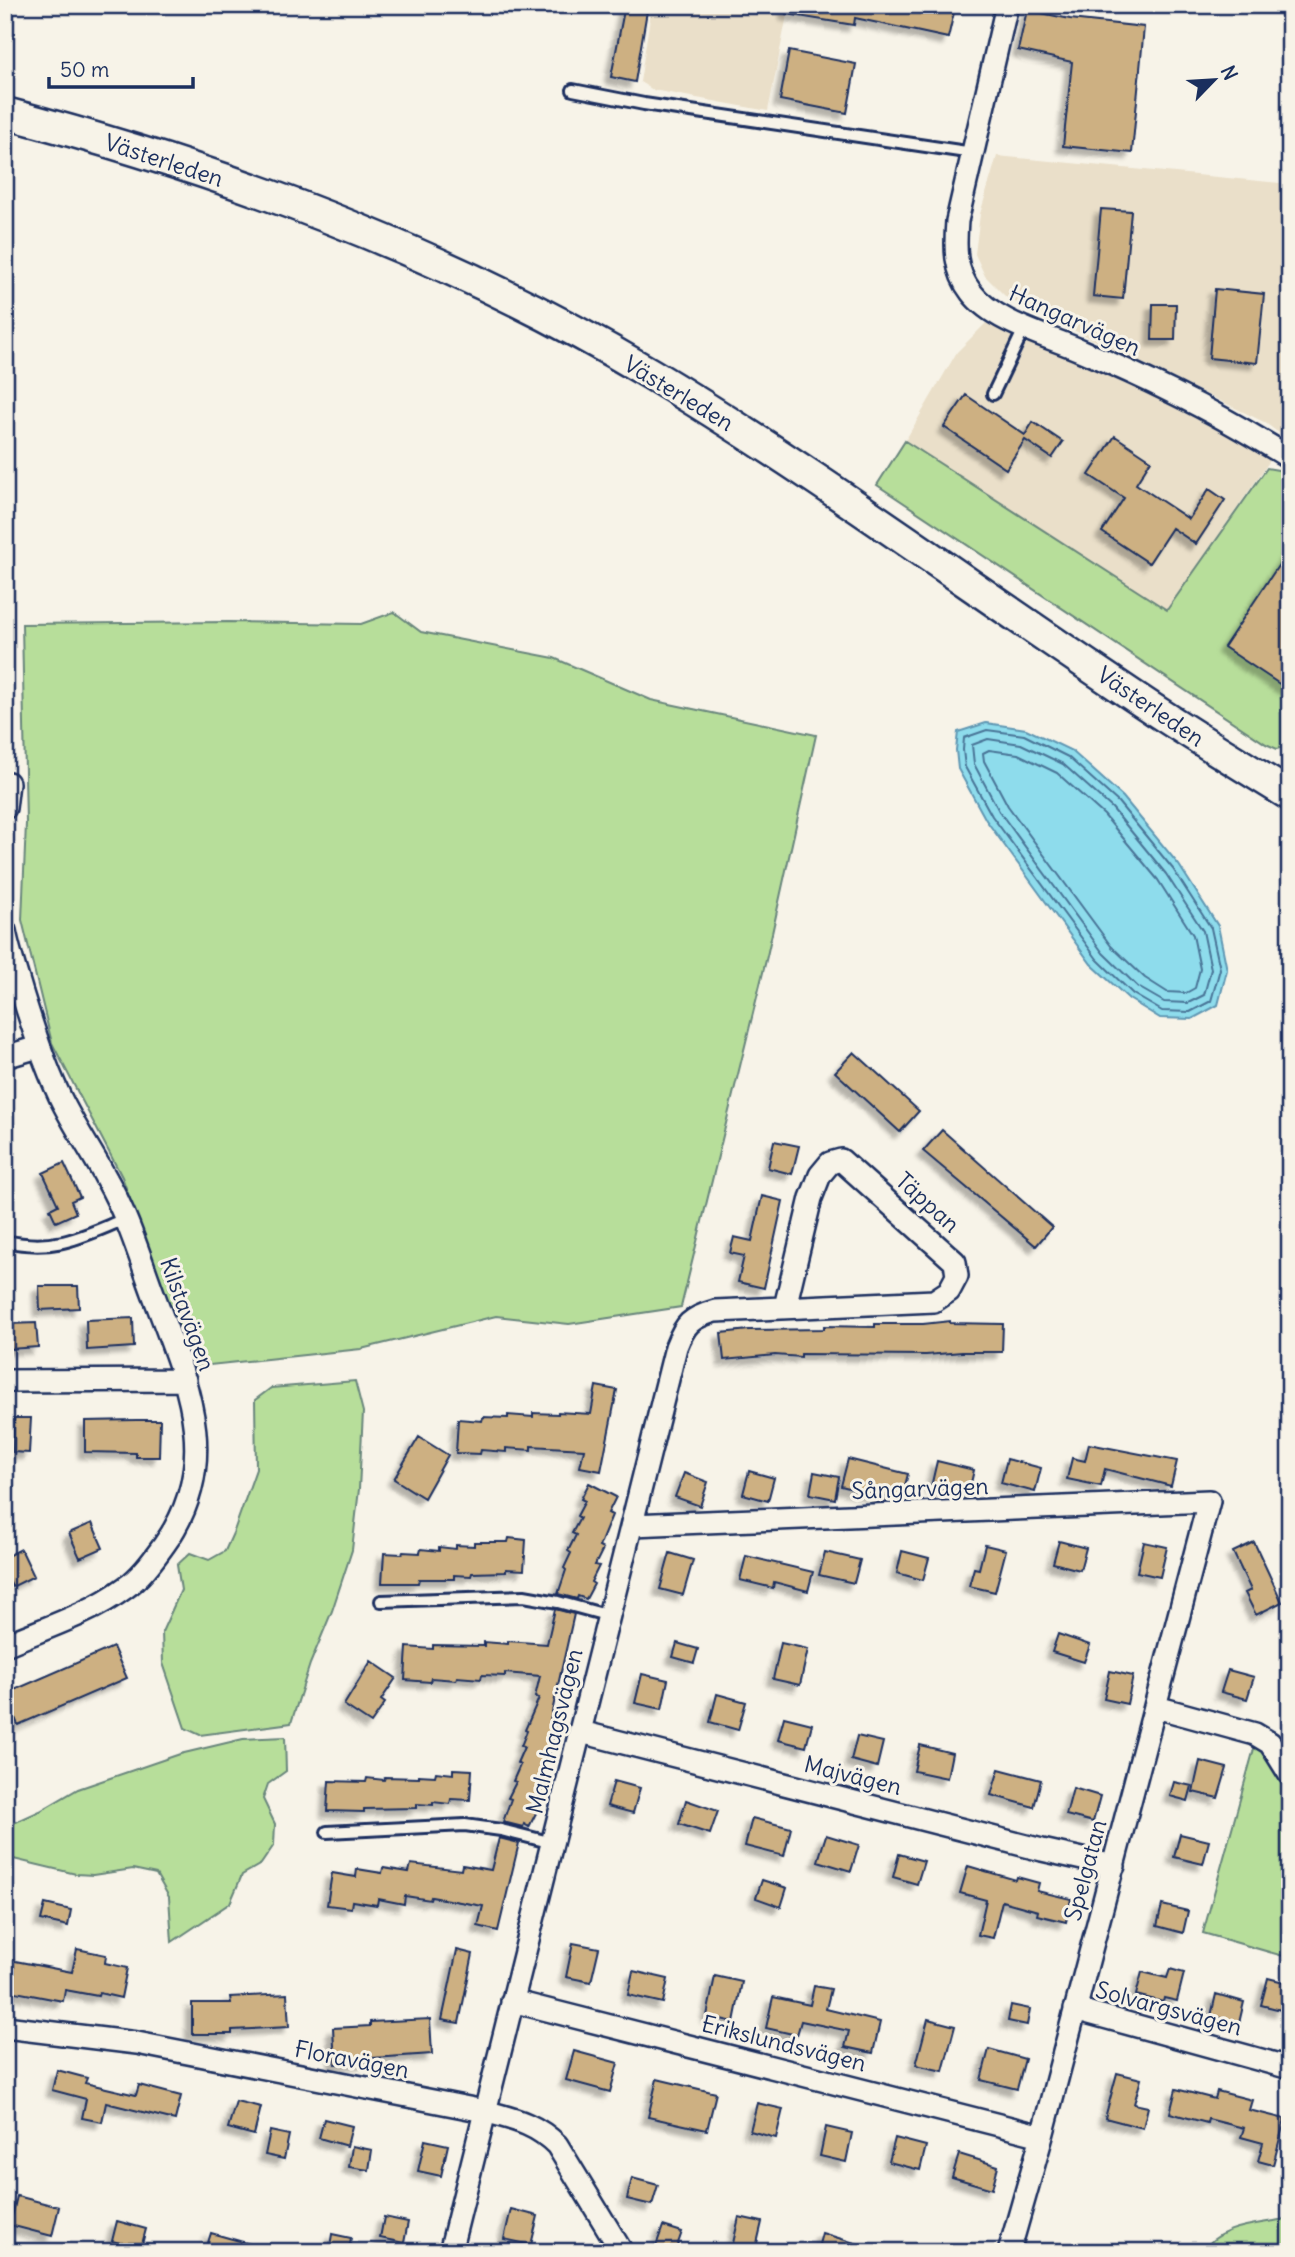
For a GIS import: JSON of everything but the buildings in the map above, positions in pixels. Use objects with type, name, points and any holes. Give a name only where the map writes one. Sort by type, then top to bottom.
[{"type":"street","name":"Hangarvägen","points":[[1007,5],[957,221],[955,251],[960,273],[971,292],[986,308],[1176,394],[1290,458]]},
{"type":"street","name":"Västerleden","points":[[5,113],[129,147],[319,214],[445,267],[591,341],[650,374],[767,447],[1160,713],[1290,796]]},
{"type":"street","points":[[5,808],[8,783]]},
{"type":"street","name":"Kilstavägen","points":[[5,931],[38,1047],[59,1095],[108,1181],[125,1219],[185,1380],[194,1411],[196,1440],[194,1467],[185,1506],[170,1536],[148,1566],[126,1588],[93,1607],[5,1645]]},
{"type":"street","points":[[5,1057],[38,1047]]},
{"type":"street","name":"Täppan","points":[[841,1160],[955,1262],[957,1276],[949,1291],[934,1300],[785,1307],[811,1198],[820,1175],[830,1163],[841,1160]]},
{"type":"street","name":"Malmhagsvägen","points":[[450,2252],[676,1347],[684,1328],[697,1316],[715,1311],[785,1307]]},
{"type":"street","points":[[5,1381],[185,1380]]},
{"type":"street","name":"Sångarvägen","points":[[632,1525],[1209,1501]]},
{"type":"street","name":"Spelgatan","points":[[1009,2252],[1114,1866],[1209,1501]]},
{"type":"street","points":[[1156,1707],[1255,1734],[1270,1744],[1290,1775]]},
{"type":"street","name":"Majvägen","points":[[581,1732],[1114,1866]]},
{"type":"street","name":"Erikslundsvägen","points":[[512,2001],[1042,2136]]},
{"type":"street","name":"Solvargsvägen","points":[[1075,2009],[1290,2068]]},
{"type":"street","name":"Floravägen","points":[[5,2027],[137,2043],[484,2111],[523,2122],[543,2131],[550,2138],[622,2252]]},
{"type":"lane","points":[[573,90],[645,104],[973,153]]},
{"type":"lane","points":[[993,394],[1025,327]]},
{"type":"lane","points":[[5,1241],[30,1246],[47,1245],[74,1239],[125,1219]]},
{"type":"lane","points":[[381,1601],[524,1596],[610,1616]]},
{"type":"lane","points":[[327,1832],[466,1825],[501,1830],[553,1843]]},
{"type":"shaded area","points":[[652,5],[789,5],[768,111],[653,90],[640,82]]},
{"type":"shaded area","points":[[997,156],[1290,184],[1290,441],[1264,422],[1007,298],[985,276],[975,254],[980,214]]},
{"type":"shaded area","points":[[986,323],[1098,370],[1196,416],[1271,459],[1167,610],[905,441],[957,352]]},
{"type":"green space","points":[[905,441],[1167,610],[1267,468],[1278,470],[1290,478],[1290,745],[1277,749],[1266,744],[877,485]]},
{"type":"green space","points":[[394,612],[421,632],[554,658],[651,700],[816,735],[767,956],[681,1307],[569,1324],[496,1316],[361,1349],[191,1367],[122,1177],[52,1043],[22,920],[26,823],[22,624],[361,624]]},
{"type":"green space","points":[[355,1381],[363,1412],[359,1489],[352,1550],[291,1723],[200,1735],[185,1728],[163,1663],[162,1632],[181,1590],[177,1565],[190,1553],[209,1560],[225,1551],[256,1469],[255,1400],[271,1388]]},
{"type":"green space","points":[[285,1737],[286,1771],[268,1784],[263,1799],[275,1824],[274,1845],[261,1864],[242,1875],[230,1903],[172,1942],[169,1897],[156,1874],[133,1869],[93,1875],[76,1874],[5,1857],[5,1827],[78,1789],[180,1754],[243,1739]]},
{"type":"green space","points":[[1255,1745],[1270,1759],[1290,1799],[1290,1958],[1203,1933]]},
{"type":"green space","points":[[1290,2219],[1290,2252],[1202,2252],[1209,2243],[1228,2231]]},
{"type":"water","points":[[986,723],[1026,729],[1072,751],[1123,797],[1179,865],[1218,926],[1227,970],[1218,1005],[1192,1019],[1160,1018],[1129,999],[1091,964],[986,820],[958,769],[958,732]]}]
